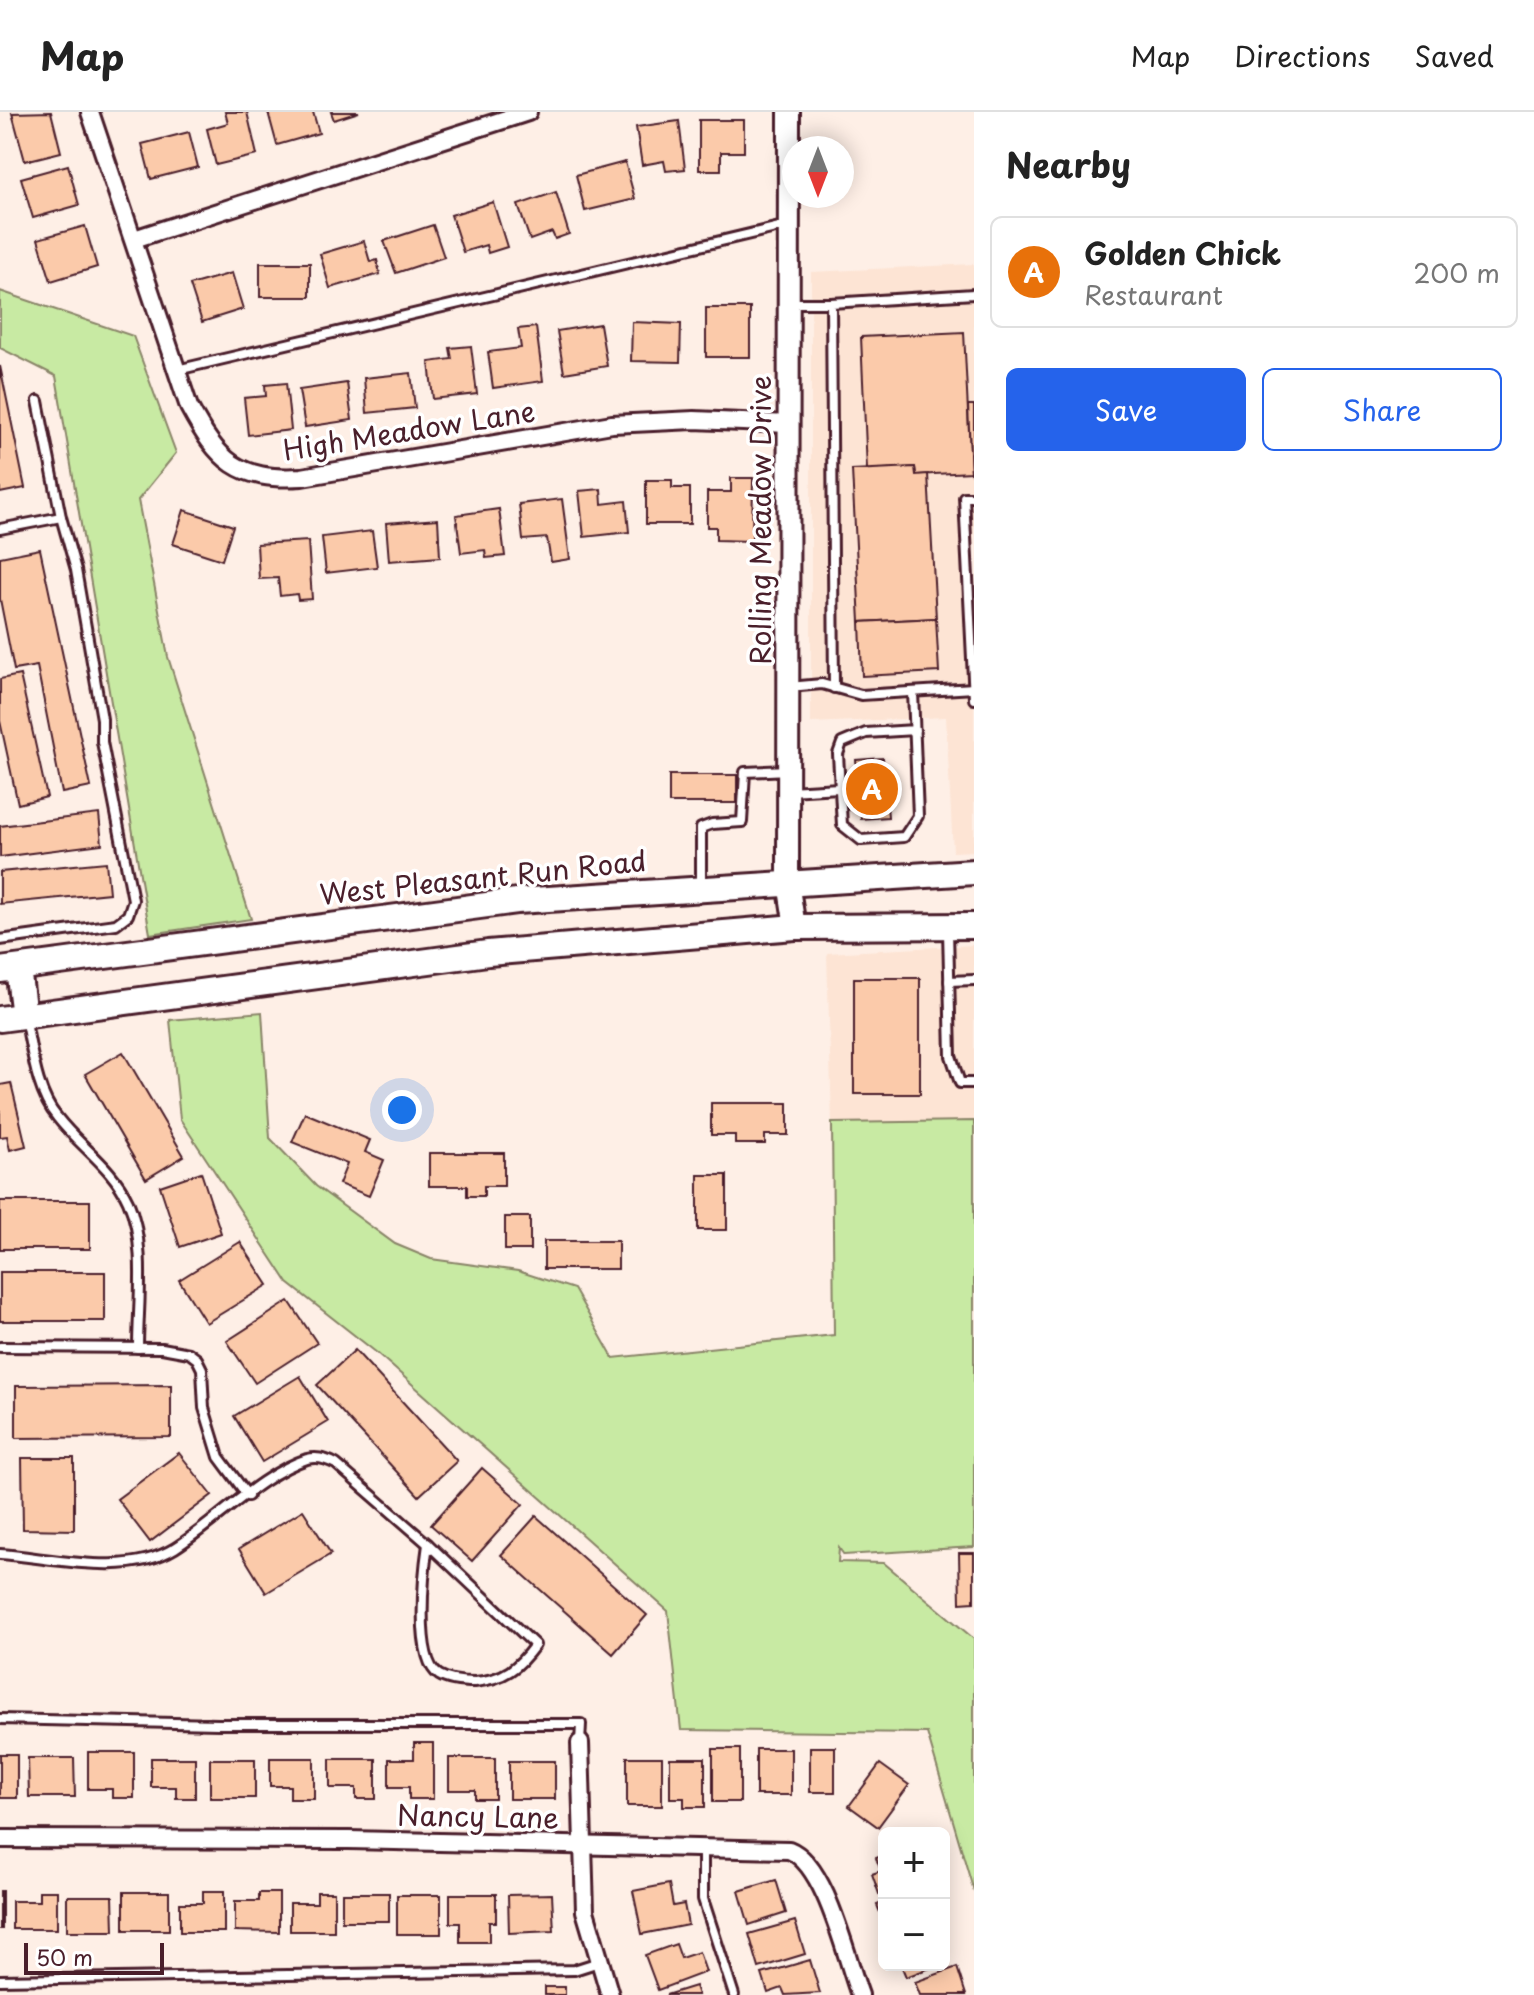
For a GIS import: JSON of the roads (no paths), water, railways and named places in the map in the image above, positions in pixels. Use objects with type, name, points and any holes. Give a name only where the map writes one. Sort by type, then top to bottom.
[{"type":"main road","name":"West Pleasant Run Road","points":[[9,969],[374,917],[517,901],[974,872]]},
{"type":"main road","points":[[9,969],[12,1018],[488,953],[795,927],[974,926]]},
{"type":"street","points":[[134,239],[528,112]]},
{"type":"street","name":"Rolling Meadow Drive","points":[[789,112],[788,882],[795,927]]},
{"type":"street","name":"High Meadow Lane","points":[[94,113],[189,407],[208,443],[245,471],[269,479],[302,477],[612,424],[694,420],[789,424]]},
{"type":"street","points":[[580,1743],[585,1911],[610,1995]]},
{"type":"street","name":"Nancy Lane","points":[[0,1839],[777,1848],[801,1854],[816,1872],[860,1995]]},
{"type":"lane","points":[[177,370],[789,225]]},
{"type":"lane","points":[[789,303],[974,294]]},
{"type":"lane","points":[[831,303],[834,688]]},
{"type":"lane","points":[[0,940],[116,924],[128,915],[133,900],[102,742],[102,719],[76,570],[61,517],[38,401]]},
{"type":"lane","points":[[974,497],[964,497],[974,699]]},
{"type":"lane","points":[[0,529],[61,517]]},
{"type":"lane","points":[[789,687],[822,684],[861,695],[974,688]]},
{"type":"lane","points":[[913,692],[915,730],[918,816],[904,837],[861,840],[842,825],[838,754],[842,743],[866,733],[915,730]]},
{"type":"lane","points":[[701,887],[701,828],[742,822],[745,772],[789,770]]},
{"type":"lane","points":[[789,791],[839,788]]},
{"type":"lane","points":[[948,927],[951,1056],[960,1083],[974,1083]]},
{"type":"lane","points":[[949,981],[974,980]]},
{"type":"lane","points":[[12,1018],[57,1117],[109,1171],[128,1202],[138,1239],[138,1348]]},
{"type":"lane","points":[[0,1347],[178,1350],[197,1359],[202,1369],[210,1434],[219,1457],[248,1496]]},
{"type":"lane","points":[[0,1554],[119,1564],[138,1562],[175,1548],[295,1465],[308,1459],[327,1459],[428,1544],[535,1645],[510,1673],[465,1682],[438,1675],[430,1665],[425,1651],[424,1574],[428,1544]]},
{"type":"lane","points":[[0,1719],[218,1724],[581,1724],[580,1743]]},
{"type":"lane","points":[[703,1847],[703,1899],[734,1995]]},
{"type":"lane","points":[[0,1980],[574,1970],[599,1962]]},
{"type":"place","name":"Golden Chick","points":[[872,789]]}]
